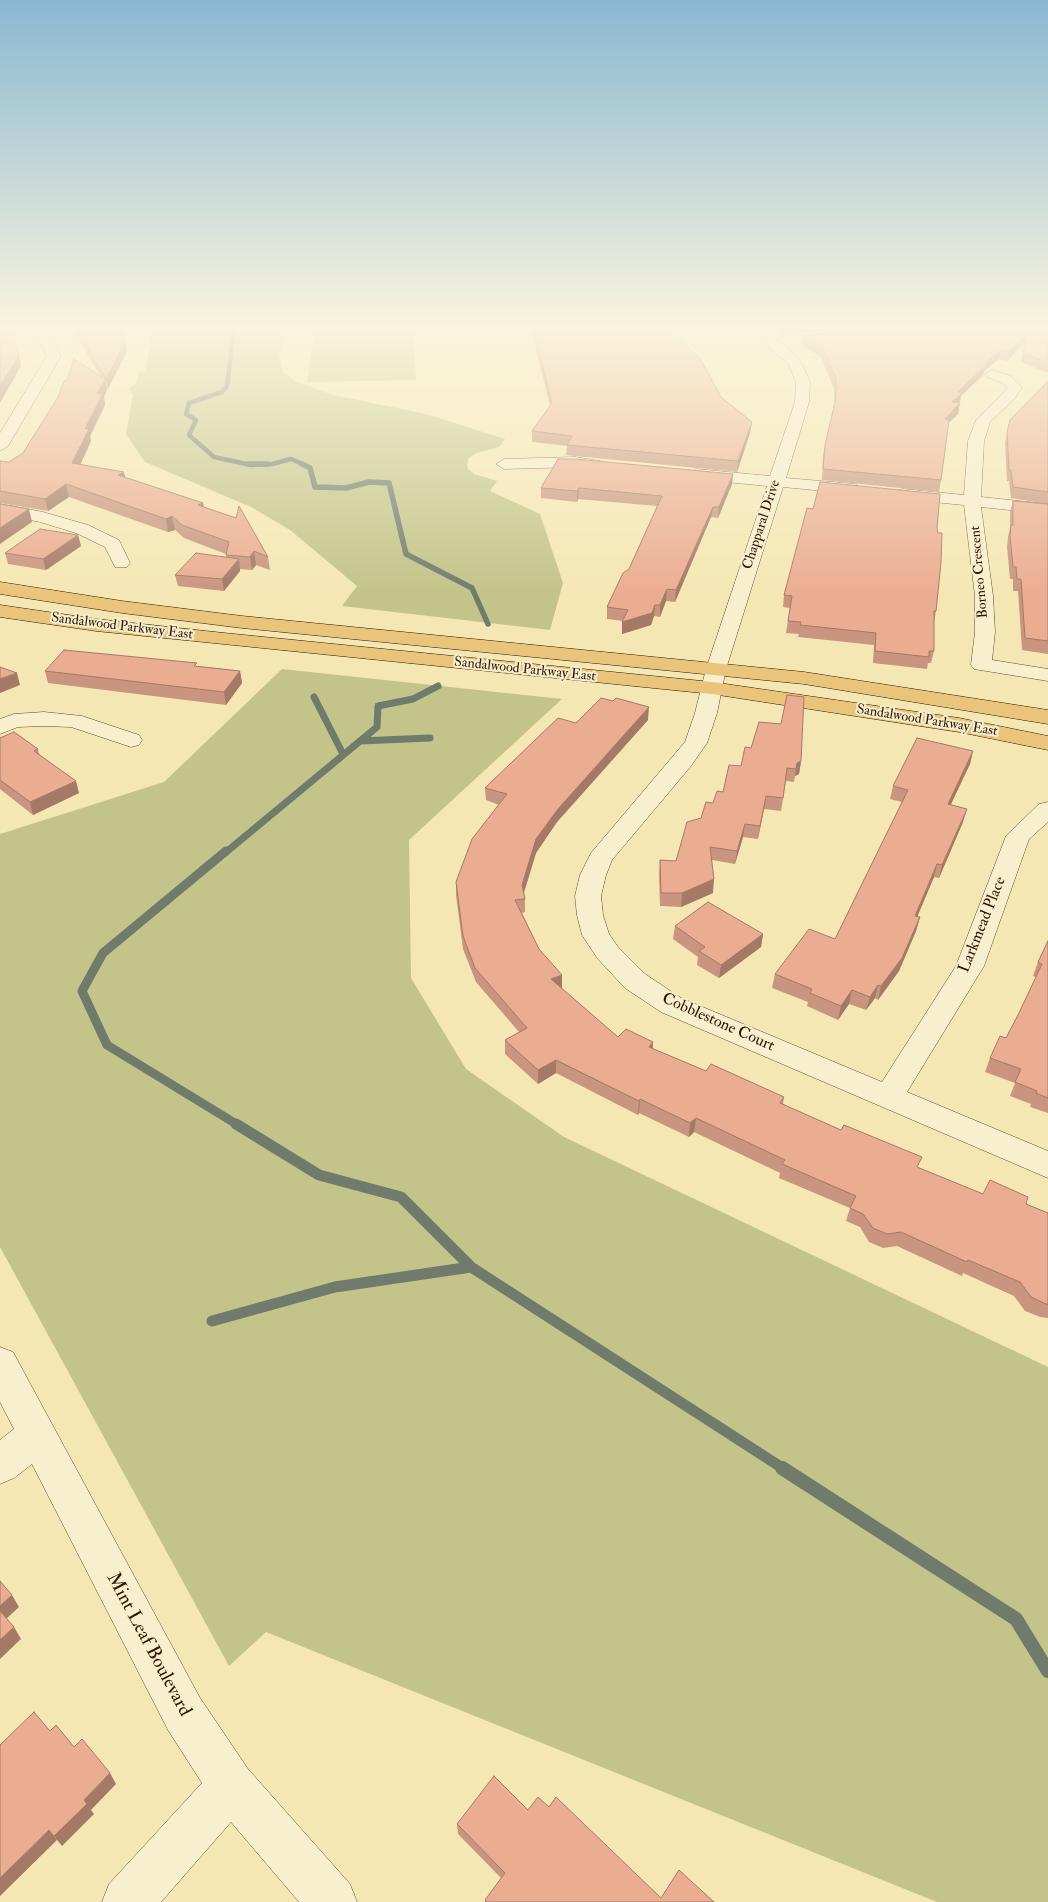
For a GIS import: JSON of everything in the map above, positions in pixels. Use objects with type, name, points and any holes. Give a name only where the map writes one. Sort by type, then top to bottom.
[{"type":"main road","name":"Sandalwood Parkway East","points":[[0,588],[122,607],[714,679],[1048,743]]},
{"type":"main road","name":"Sandalwood Parkway East","points":[[0,611],[96,625],[224,639],[714,679],[804,678],[1048,718]]},
{"type":"street","points":[[0,446],[16,418]]},
{"type":"street","name":"Chapparal Drive","points":[[714,679],[797,418]]},
{"type":"street","points":[[972,501],[976,441],[985,418]]},
{"type":"street","points":[[504,464],[575,462],[613,466]]},
{"type":"street","points":[[680,472],[1048,509]]},
{"type":"street","name":"Borneo Crescent","points":[[972,501],[984,596],[985,632],[981,665],[1048,675]]},
{"type":"street","points":[[0,510],[43,517],[82,529],[113,544],[121,563]]},
{"type":"street","name":"Cobblestone Court","points":[[714,679],[706,713],[692,750],[600,858],[593,875],[588,896],[590,915],[596,934],[608,953],[635,982],[671,1005],[1048,1165]]},
{"type":"street","points":[[0,727],[14,721],[44,719],[74,721],[131,740]]},
{"type":"street","name":"Larkmead Place","points":[[889,1096],[970,966],[1018,836],[1048,809]]},
{"type":"street","name":"Mint Leaf Boulevard","points":[[0,1364],[184,1714],[231,1786],[332,1902]]},
{"type":"street","points":[[0,1465],[37,1435]]},
{"type":"street","points":[[128,1902],[231,1786]]},
{"type":"green space","points":[[129,418],[438,418],[505,439],[499,447],[476,453],[469,458],[468,469],[474,474],[497,481],[490,491],[540,514],[563,583],[550,630],[342,606],[357,586],[290,530],[251,507],[145,462],[126,434]]},
{"type":"green space","points":[[282,669],[562,699],[409,840],[411,978],[466,1069],[564,1137],[1048,1367],[1048,1902],[937,1902],[266,1632],[229,1666],[0,1247],[0,834],[164,782]]},
{"type":"building","points":[[45,418],[91,418],[85,429],[89,429],[72,463],[124,472],[118,475],[203,503],[198,505],[236,518],[239,506],[268,557],[254,551],[250,557],[226,555],[229,542],[182,525],[172,516],[166,519],[66,484],[45,499],[0,491],[0,461],[9,462],[23,453]]},
{"type":"building","points":[[541,418],[747,418],[752,422],[738,461],[567,445],[572,436],[532,431]]},
{"type":"building","points":[[831,418],[946,418],[945,419],[949,420],[941,480],[823,469],[825,445]]},
{"type":"building","points":[[1012,418],[1048,418],[1048,492],[1013,487],[1011,470],[1009,470],[1007,432]]},
{"type":"building","points":[[558,459],[733,474],[719,507],[713,507],[676,590],[667,589],[660,605],[655,605],[652,613],[622,622],[628,610],[607,607],[623,573],[629,569],[662,496],[579,488],[577,491],[541,488]]},
{"type":"building","points":[[820,482],[940,494],[937,528],[938,533],[942,533],[941,563],[936,611],[934,611],[934,651],[929,651],[929,657],[875,651],[876,633],[800,625],[801,622],[788,621],[792,596],[784,595],[807,508],[813,509]]},
{"type":"building","points":[[1013,501],[1048,504],[1048,641],[1025,638],[1021,579],[1017,579],[1016,567],[1013,567],[1010,535],[1011,525],[1013,525]]},
{"type":"building","points":[[0,504],[29,509],[0,528]]},
{"type":"building","points":[[40,529],[78,535],[43,559],[5,553]]},
{"type":"building","points":[[196,553],[239,559],[222,579],[175,575]]},
{"type":"building","points":[[64,650],[197,663],[194,666],[240,671],[224,692],[45,671]]},
{"type":"building","points":[[0,667],[17,673],[0,679]]},
{"type":"building","points":[[787,695],[804,697],[801,761],[797,763],[796,769],[787,768],[783,798],[766,796],[760,826],[745,824],[737,851],[710,847],[714,879],[682,893],[661,893],[660,860],[676,861],[687,822],[701,818],[706,802],[713,803],[717,791],[723,792],[729,765],[741,766],[745,747],[751,748],[759,722],[781,724]]},
{"type":"building","points":[[601,698],[613,701],[616,698],[649,707],[558,809],[536,839],[522,885],[525,899],[515,900],[539,949],[562,975],[551,979],[618,1037],[626,1029],[653,1042],[649,1047],[706,1071],[711,1064],[784,1097],[780,1103],[841,1130],[844,1125],[922,1157],[917,1167],[983,1194],[990,1180],[1028,1197],[1026,1204],[1048,1213],[1048,1304],[1031,1297],[1020,1282],[968,1260],[967,1262],[901,1232],[887,1234],[873,1228],[863,1214],[850,1208],[856,1196],[782,1164],[785,1160],[696,1118],[690,1123],[640,1099],[639,1101],[556,1060],[538,1070],[505,1040],[527,1028],[475,968],[463,936],[456,882],[472,839],[507,794],[485,788],[558,718],[576,723]]},
{"type":"building","points":[[14,732],[38,749],[34,751],[76,781],[30,802],[0,780],[0,738]]},
{"type":"building","points":[[917,738],[973,751],[948,804],[967,809],[942,865],[937,864],[915,916],[920,917],[902,958],[881,986],[878,985],[870,997],[852,990],[841,1006],[810,993],[812,989],[775,974],[809,929],[835,939],[908,790],[893,786]]},
{"type":"building","points":[[708,902],[763,934],[721,965],[699,951],[705,947],[675,926]]},
{"type":"building","points":[[1048,941],[1048,1098],[1015,1082],[1021,1069],[990,1058],[1000,1036],[1006,1038],[1019,1013],[1042,964],[1038,962]]},
{"type":"building","points":[[0,1581],[12,1595],[0,1606]]},
{"type":"building","points":[[0,1611],[14,1627],[0,1640]]},
{"type":"building","points":[[34,1712],[50,1731],[56,1725],[74,1747],[82,1739],[110,1773],[84,1800],[87,1804],[54,1836],[49,1830],[0,1878],[0,1745]]},
{"type":"building","points":[[494,1776],[528,1810],[538,1797],[549,1807],[556,1797],[661,1898],[679,1870],[714,1902],[487,1902],[485,1900],[505,1873],[457,1824]]},
{"type":"waterway","points":[[192,418],[196,420],[189,435],[214,457],[251,465],[272,464],[291,459],[305,465]]},
{"type":"waterway","points":[[247,464],[268,464]]},
{"type":"waterway","points":[[302,464],[310,468],[315,487],[346,488],[369,482],[389,483],[406,554],[472,588],[488,624]]},
{"type":"waterway","points":[[360,741],[377,727],[378,706],[413,699],[438,686]]},
{"type":"waterway","points":[[314,697],[343,754]]},
{"type":"waterway","points":[[360,741],[430,738]]},
{"type":"waterway","points":[[225,853],[360,741]]},
{"type":"waterway","points":[[226,851],[103,953],[82,991],[107,1045],[238,1125]]},
{"type":"waterway","points":[[236,1124],[319,1175],[401,1197],[471,1267]]},
{"type":"waterway","points":[[212,1321],[335,1287],[471,1267]]},
{"type":"waterway","points":[[471,1267],[784,1469]]},
{"type":"waterway","points":[[782,1468],[1016,1619],[1048,1671]]}]
